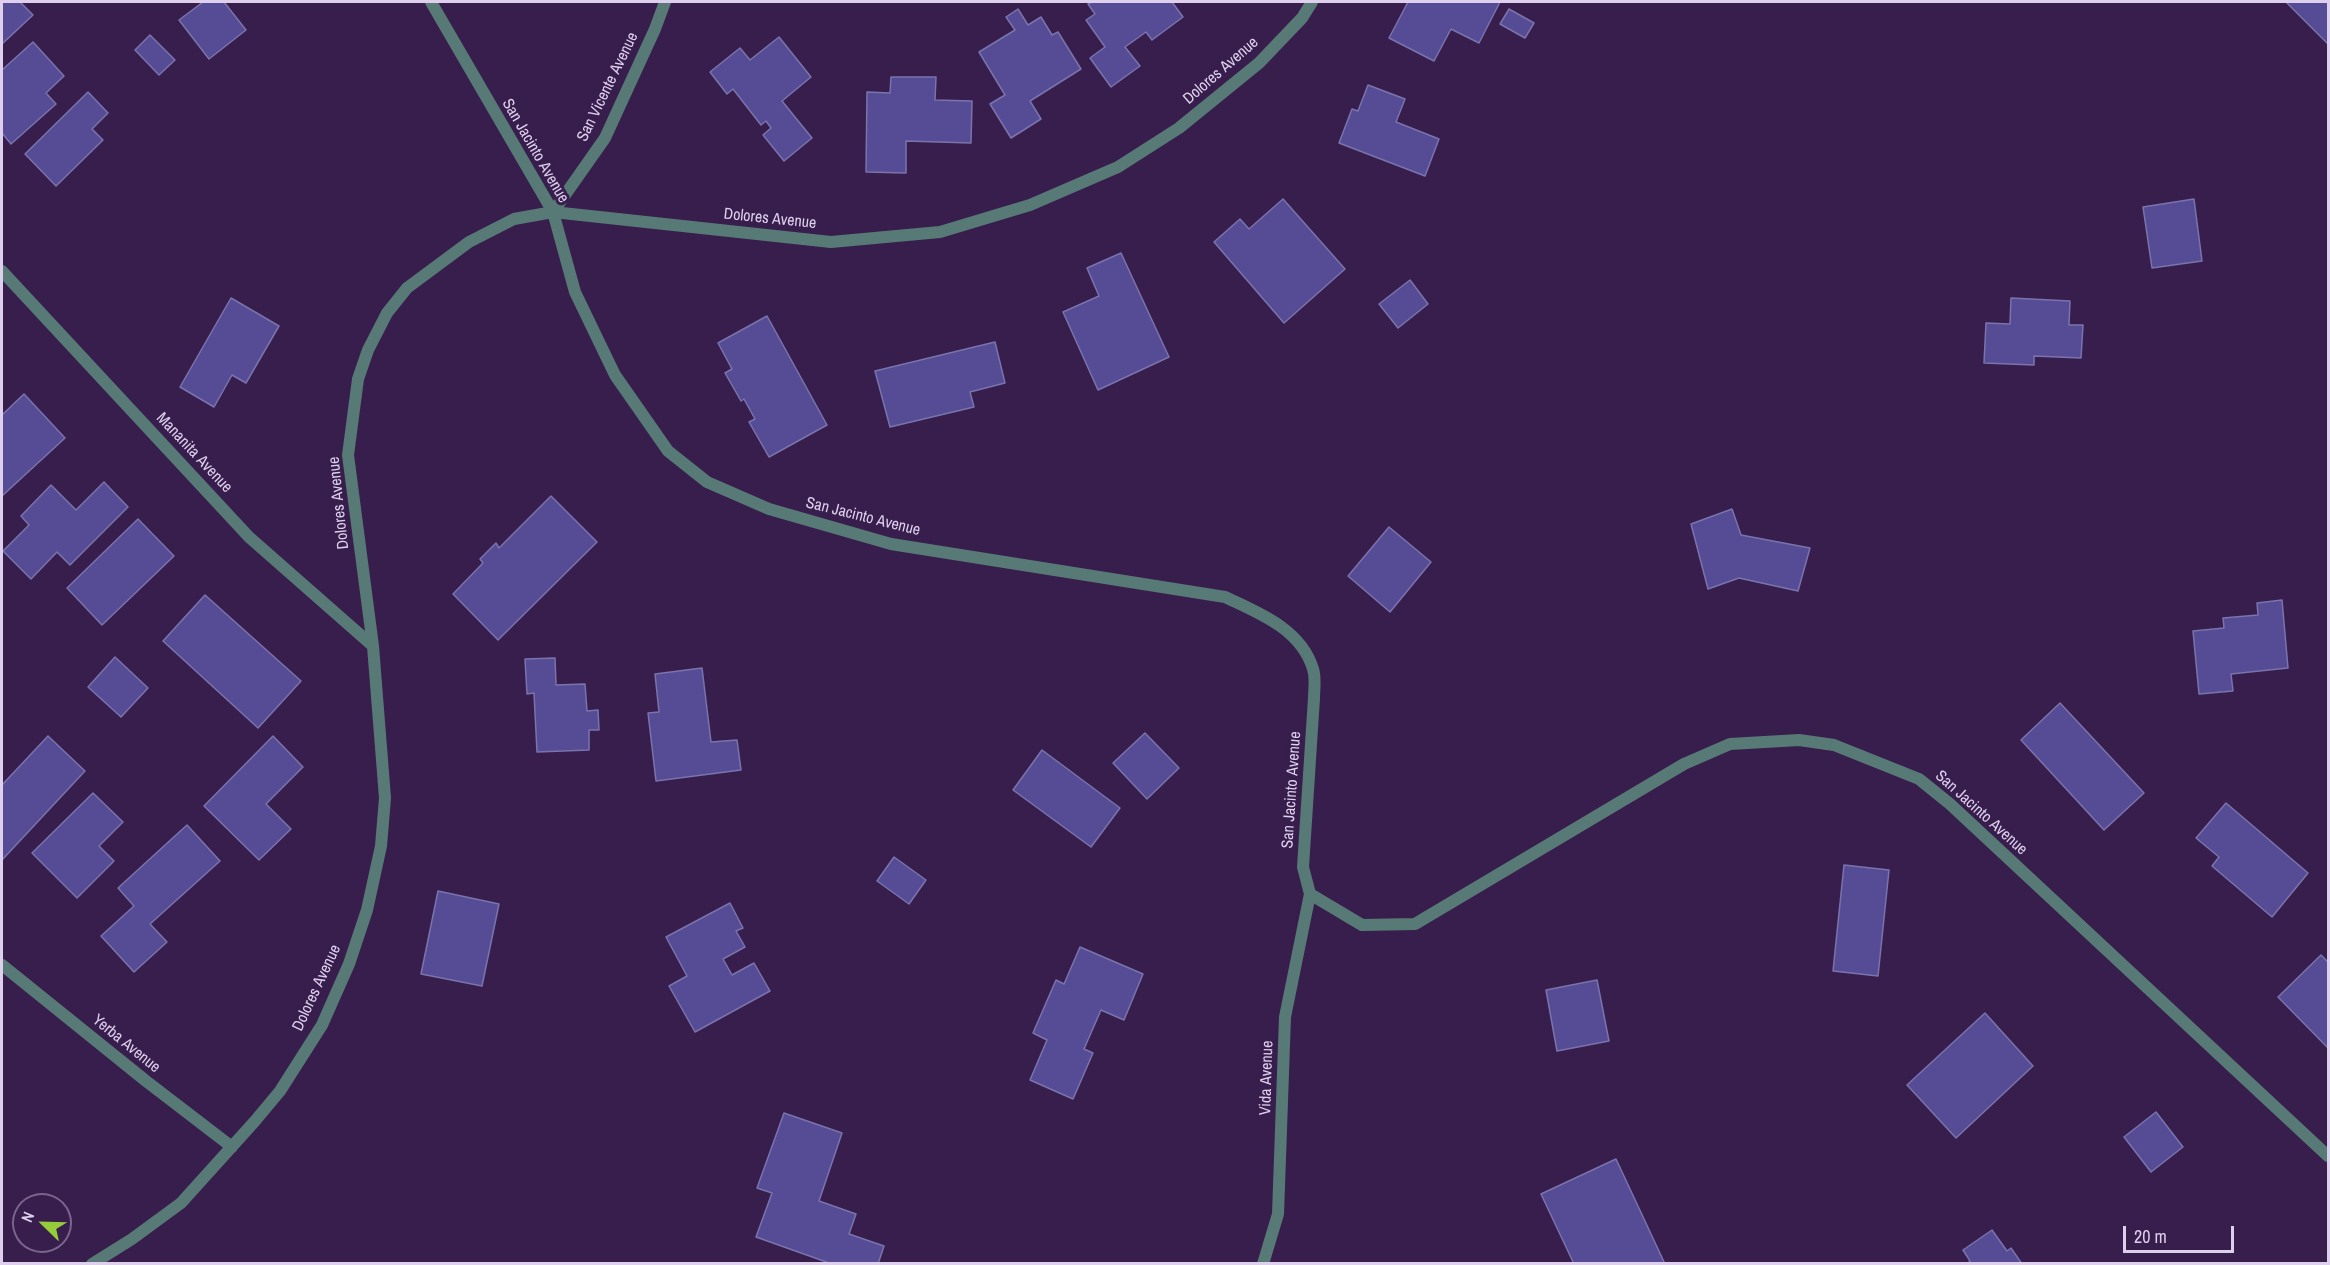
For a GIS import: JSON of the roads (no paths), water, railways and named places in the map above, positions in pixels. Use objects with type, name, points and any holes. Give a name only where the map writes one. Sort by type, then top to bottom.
[{"type":"street","name":"San Jacinto Avenue","points":[[431,2],[553,212],[575,292],[615,375],[668,451],[707,482],[769,509],[891,544],[1225,597],[1272,619],[1299,642],[1314,670],[1303,867],[1310,894],[1362,925],[1415,924],[1684,764],[1730,744],[1799,740],[1834,745],[1919,779],[1950,804],[2328,1156]]},
{"type":"street","name":"San Vicente Avenue","points":[[553,212],[605,138],[665,2]]},
{"type":"street","name":"Dolores Avenue","points":[[96,1263],[181,1203],[279,1091],[321,1025],[349,964],[368,910],[381,846],[385,798],[373,646],[348,455],[358,379],[368,350],[387,313],[407,288],[432,267],[469,242],[514,219],[553,212],[831,242],[940,232],[1030,205],[1118,167],[1179,128],[1259,63],[1302,18],[1312,2]]},
{"type":"street","name":"Mananita Avenue","points":[[2,271],[249,537],[373,646]]},
{"type":"street","name":"Vida Avenue","points":[[1263,1263],[1278,1214],[1285,1017],[1310,894]]},
{"type":"street","name":"Yerba Avenue","points":[[2,965],[232,1147]]}]
